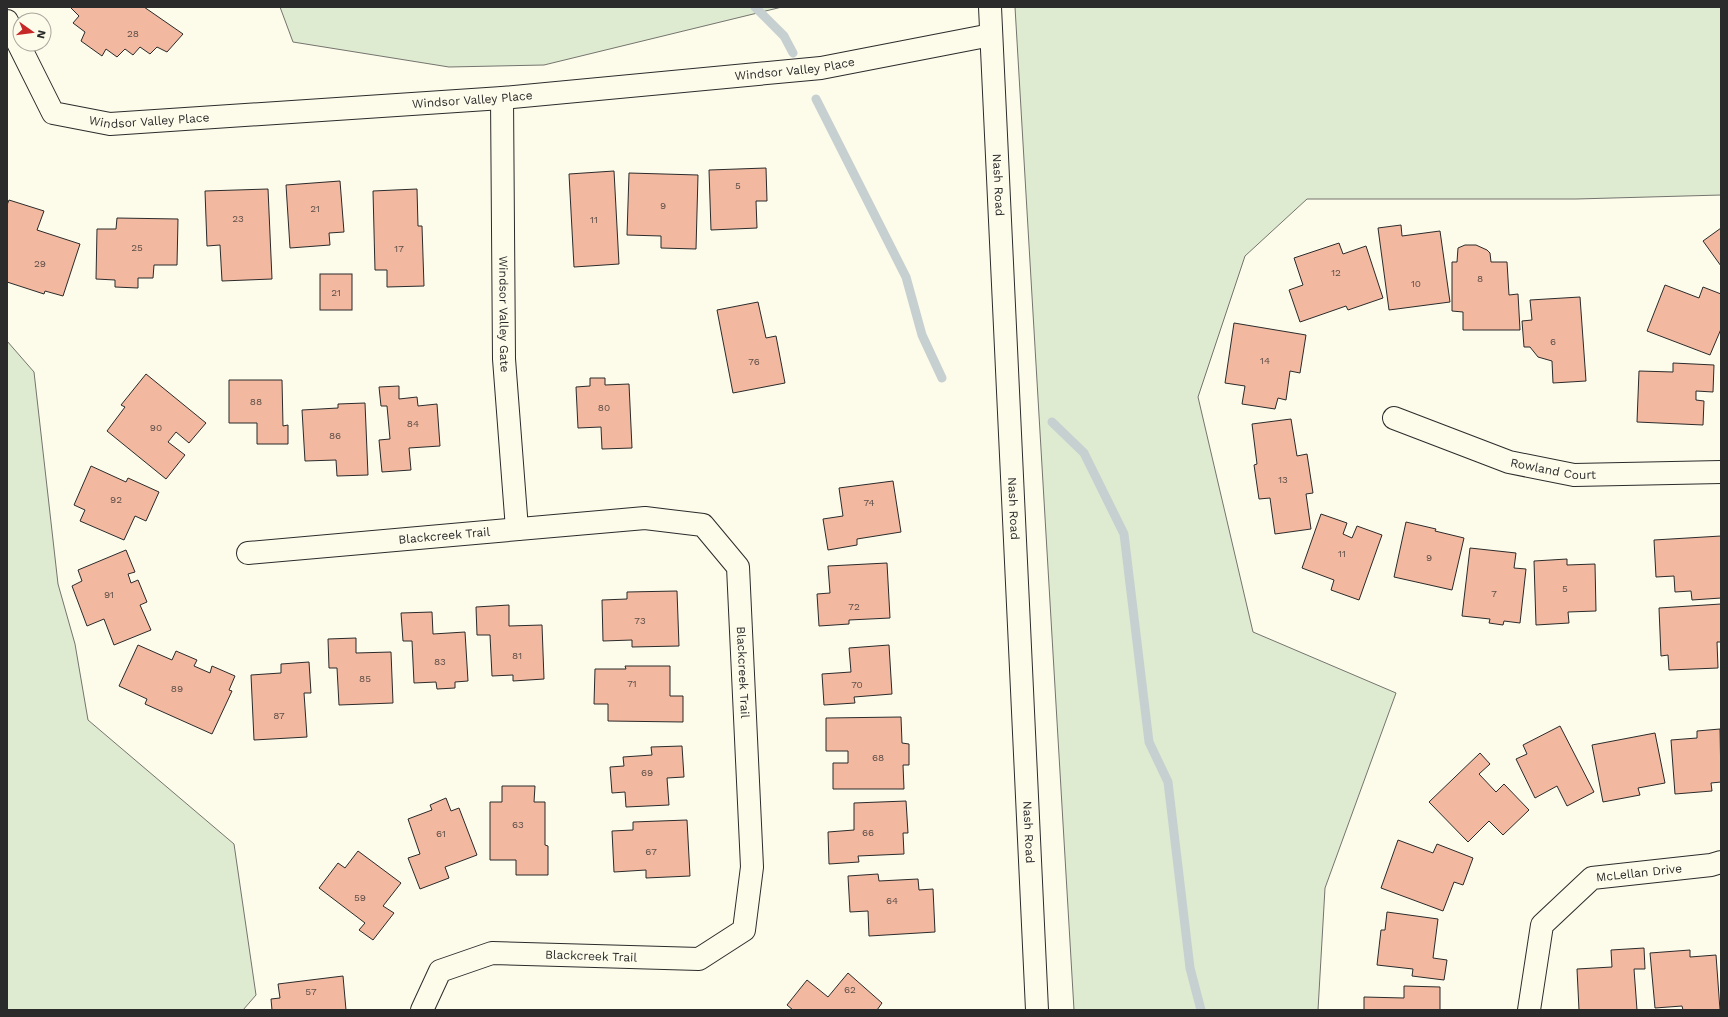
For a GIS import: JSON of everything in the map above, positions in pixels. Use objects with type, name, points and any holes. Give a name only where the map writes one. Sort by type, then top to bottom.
[{"type":"street","name":"Nash Road","points":[[990,7],[1038,1010]]},
{"type":"street","name":"Windsor Valley Place","points":[[7,21],[53,113],[110,124],[502,98],[821,68],[991,35]]},
{"type":"street","name":"Windsor Valley Gate","points":[[502,98],[504,358],[517,529]]},
{"type":"street","name":"Rowland Court","points":[[1394,418],[1509,462],[1574,475],[1721,472]]},
{"type":"street","name":"Blackcreek Trail","points":[[248,553],[645,518],[703,525],[738,567],[752,868],[744,930],[699,959],[492,953],[440,971],[422,1010]]},
{"type":"street","name":"McLellan Drive","points":[[1529,1010],[1542,925],[1592,878],[1711,865],[1721,862]]},
{"type":"green space","points":[[280,7],[782,7],[544,65],[449,67],[293,42]]},
{"type":"green space","points":[[1015,7],[1721,7],[1721,195],[1576,199],[1307,199],[1245,256],[1198,397],[1253,632],[1396,693],[1325,888],[1318,1010],[1074,1010]]},
{"type":"green space","points":[[7,341],[34,372],[58,584],[75,644],[88,720],[234,844],[256,995],[243,1010],[7,1010]]},
{"type":"building","points":[[70,7],[144,7],[183,34],[167,52],[157,47],[150,54],[140,47],[133,55],[125,49],[117,57],[106,49],[102,56],[81,41],[85,32],[73,23],[79,16]]},
{"type":"building","points":[[766,168],[767,201],[756,201],[757,228],[711,230],[709,170]]},
{"type":"building","points":[[614,171],[619,264],[574,267],[569,174]]},
{"type":"building","points":[[629,173],[698,175],[696,249],[661,248],[661,236],[627,235]]},
{"type":"building","points":[[340,181],[344,232],[329,233],[330,245],[290,248],[286,185]]},
{"type":"building","points":[[268,189],[272,279],[222,281],[220,245],[207,246],[205,191]]},
{"type":"building","points":[[417,189],[418,226],[422,226],[424,286],[387,287],[387,270],[375,270],[373,191]]},
{"type":"building","points":[[9,200],[44,211],[37,230],[80,244],[63,296],[45,291],[44,294],[7,282],[7,205]]},
{"type":"building","points":[[117,218],[178,219],[177,265],[154,265],[153,278],[138,278],[138,288],[115,287],[115,280],[96,279],[97,229],[116,229]]},
{"type":"building","points":[[1401,225],[1402,236],[1440,231],[1450,302],[1389,310],[1378,228]]},
{"type":"building","points":[[1721,228],[1721,266],[1703,241]]},
{"type":"building","points":[[1339,243],[1343,254],[1366,246],[1383,298],[1348,310],[1346,306],[1300,322],[1289,290],[1303,285],[1294,258]]},
{"type":"building","points":[[1465,245],[1476,245],[1487,250],[1490,253],[1491,262],[1507,262],[1509,295],[1518,294],[1520,330],[1463,330],[1463,312],[1452,311],[1452,262],[1457,262],[1458,248]]},
{"type":"building","points":[[320,274],[352,274],[352,310],[320,310]]},
{"type":"building","points":[[1665,285],[1699,298],[1703,287],[1721,294],[1721,329],[1710,355],[1647,331]]},
{"type":"building","points":[[1580,297],[1586,381],[1553,383],[1552,361],[1538,357],[1530,347],[1524,347],[1522,321],[1532,320],[1530,300]]},
{"type":"building","points":[[758,302],[766,338],[776,336],[785,383],[733,393],[717,310]]},
{"type":"building","points":[[1234,323],[1306,335],[1300,373],[1290,371],[1286,400],[1278,398],[1275,409],[1242,404],[1245,386],[1225,383]]},
{"type":"building","points":[[1673,363],[1714,365],[1713,392],[1696,391],[1696,400],[1704,401],[1703,425],[1637,422],[1639,371],[1673,372]]},
{"type":"building","points":[[146,374],[206,423],[189,443],[176,432],[168,442],[185,455],[166,479],[107,431],[125,407],[121,405]]},
{"type":"building","points":[[590,378],[605,378],[605,385],[629,384],[632,448],[602,449],[601,427],[578,428],[576,387],[590,386]]},
{"type":"building","points":[[229,380],[282,380],[283,426],[288,425],[288,444],[257,444],[257,423],[229,423]]},
{"type":"building","points":[[399,386],[399,399],[417,397],[418,406],[437,404],[440,446],[409,448],[411,470],[382,472],[379,440],[390,439],[387,406],[381,406],[379,387]]},
{"type":"building","points":[[365,403],[368,475],[337,476],[336,460],[305,461],[302,410],[338,408],[338,404]]},
{"type":"building","points":[[1291,419],[1297,456],[1307,454],[1313,493],[1306,494],[1311,529],[1275,534],[1270,498],[1259,499],[1254,465],[1257,464],[1252,424]]},
{"type":"building","points":[[91,466],[126,482],[128,478],[159,492],[146,521],[135,516],[124,540],[80,521],[85,510],[74,505]]},
{"type":"building","points":[[893,481],[901,532],[857,539],[857,545],[828,550],[823,519],[843,516],[839,488]]},
{"type":"building","points":[[1321,514],[1347,523],[1343,534],[1352,538],[1357,526],[1382,535],[1359,600],[1331,590],[1334,580],[1302,568]]},
{"type":"building","points":[[1406,522],[1436,529],[1435,531],[1464,538],[1452,590],[1394,577]]},
{"type":"building","points":[[1721,536],[1721,598],[1692,600],[1691,591],[1675,592],[1674,576],[1656,577],[1654,540]]},
{"type":"building","points":[[1470,548],[1516,553],[1514,568],[1526,569],[1520,623],[1504,621],[1503,625],[1489,623],[1490,619],[1462,616]]},
{"type":"building","points":[[126,550],[135,572],[128,574],[131,583],[138,580],[147,602],[140,605],[151,630],[114,645],[104,619],[87,626],[72,586],[82,581],[78,570]]},
{"type":"building","points":[[1567,559],[1567,565],[1595,564],[1596,611],[1568,612],[1569,623],[1536,625],[1534,561]]},
{"type":"building","points":[[887,563],[890,618],[849,620],[849,624],[819,626],[817,594],[830,593],[828,566]]},
{"type":"building","points":[[677,591],[679,646],[632,647],[632,640],[603,641],[602,600],[627,599],[627,592]]},
{"type":"building","points":[[1721,604],[1721,642],[1717,642],[1718,668],[1669,670],[1668,655],[1661,656],[1659,608]]},
{"type":"building","points":[[509,605],[509,626],[542,625],[544,679],[513,681],[513,675],[492,676],[490,635],[477,635],[476,607]]},
{"type":"building","points":[[432,612],[433,634],[465,632],[468,681],[455,682],[455,688],[437,689],[436,682],[414,683],[412,641],[403,641],[401,613]]},
{"type":"building","points":[[356,638],[356,653],[391,652],[393,703],[339,705],[337,668],[329,668],[328,639]]},
{"type":"building","points":[[138,645],[172,660],[176,651],[197,660],[194,666],[210,673],[212,666],[235,676],[229,690],[232,691],[212,734],[145,704],[147,699],[119,686]]},
{"type":"building","points":[[889,645],[892,694],[854,697],[855,703],[824,705],[822,674],[851,672],[849,648]]},
{"type":"building","points":[[309,662],[311,693],[304,693],[307,737],[254,740],[251,675],[281,673],[281,664]]},
{"type":"building","points":[[625,666],[670,666],[670,696],[683,696],[683,722],[608,721],[608,704],[594,704],[595,669],[626,669]]},
{"type":"building","points":[[901,717],[902,743],[909,744],[909,765],[903,765],[904,789],[833,789],[833,763],[848,763],[848,751],[826,751],[826,718]]},
{"type":"building","points":[[1560,726],[1594,792],[1567,806],[1557,786],[1535,798],[1516,759],[1527,754],[1523,745]]},
{"type":"building","points":[[1720,729],[1721,782],[1711,783],[1712,791],[1675,794],[1671,740],[1697,738],[1697,731]]},
{"type":"building","points":[[1655,733],[1665,783],[1638,788],[1640,795],[1603,802],[1592,745]]},
{"type":"building","points":[[682,746],[684,777],[667,778],[669,805],[626,807],[625,792],[612,793],[610,767],[624,766],[623,757],[652,755],[651,747]]},
{"type":"building","points":[[1480,753],[1490,764],[1479,774],[1496,792],[1504,784],[1529,810],[1503,835],[1489,821],[1468,842],[1429,802]]},
{"type":"building","points":[[502,786],[535,786],[534,802],[545,802],[545,845],[548,846],[548,875],[516,875],[516,860],[490,860],[490,802],[502,802]]},
{"type":"building","points":[[446,798],[451,811],[459,808],[477,855],[445,867],[449,878],[420,889],[408,858],[420,854],[408,819],[432,810],[430,805]]},
{"type":"building","points":[[906,801],[908,833],[903,833],[904,854],[858,856],[859,862],[829,864],[828,832],[854,830],[854,803]]},
{"type":"building","points":[[687,820],[690,876],[646,878],[646,870],[614,872],[612,831],[633,830],[633,822]]},
{"type":"building","points":[[1398,840],[1433,853],[1437,844],[1473,858],[1463,885],[1454,882],[1443,911],[1381,888]]},
{"type":"building","points":[[358,851],[401,883],[383,906],[394,913],[373,940],[359,930],[365,923],[319,888],[338,863],[345,868]]},
{"type":"building","points":[[878,874],[879,881],[918,879],[919,890],[933,889],[935,932],[869,936],[868,911],[850,912],[848,876]]},
{"type":"building","points":[[1387,912],[1438,919],[1433,958],[1447,960],[1444,980],[1412,976],[1413,969],[1377,965],[1381,930],[1385,930]]},
{"type":"building","points":[[1644,948],[1645,969],[1634,969],[1637,1010],[1579,1010],[1577,969],[1612,967],[1611,950]]},
{"type":"building","points":[[1690,950],[1690,957],[1716,955],[1720,1010],[1683,1010],[1682,1006],[1655,1008],[1650,953]]},
{"type":"building","points":[[848,973],[882,1003],[877,1010],[793,1010],[787,1005],[807,980],[828,997]]},
{"type":"building","points":[[343,976],[346,1010],[272,1010],[271,999],[280,998],[278,984]]},
{"type":"building","points":[[1404,986],[1440,987],[1440,1010],[1364,1010],[1364,997],[1404,998]]},
{"type":"waterway","points":[[755,7],[784,36],[793,53]]},
{"type":"waterway","points":[[816,99],[906,277],[922,335],[942,378]]},
{"type":"waterway","points":[[1052,422],[1084,453],[1124,534],[1149,742],[1168,782],[1190,968],[1201,1010]]}]
